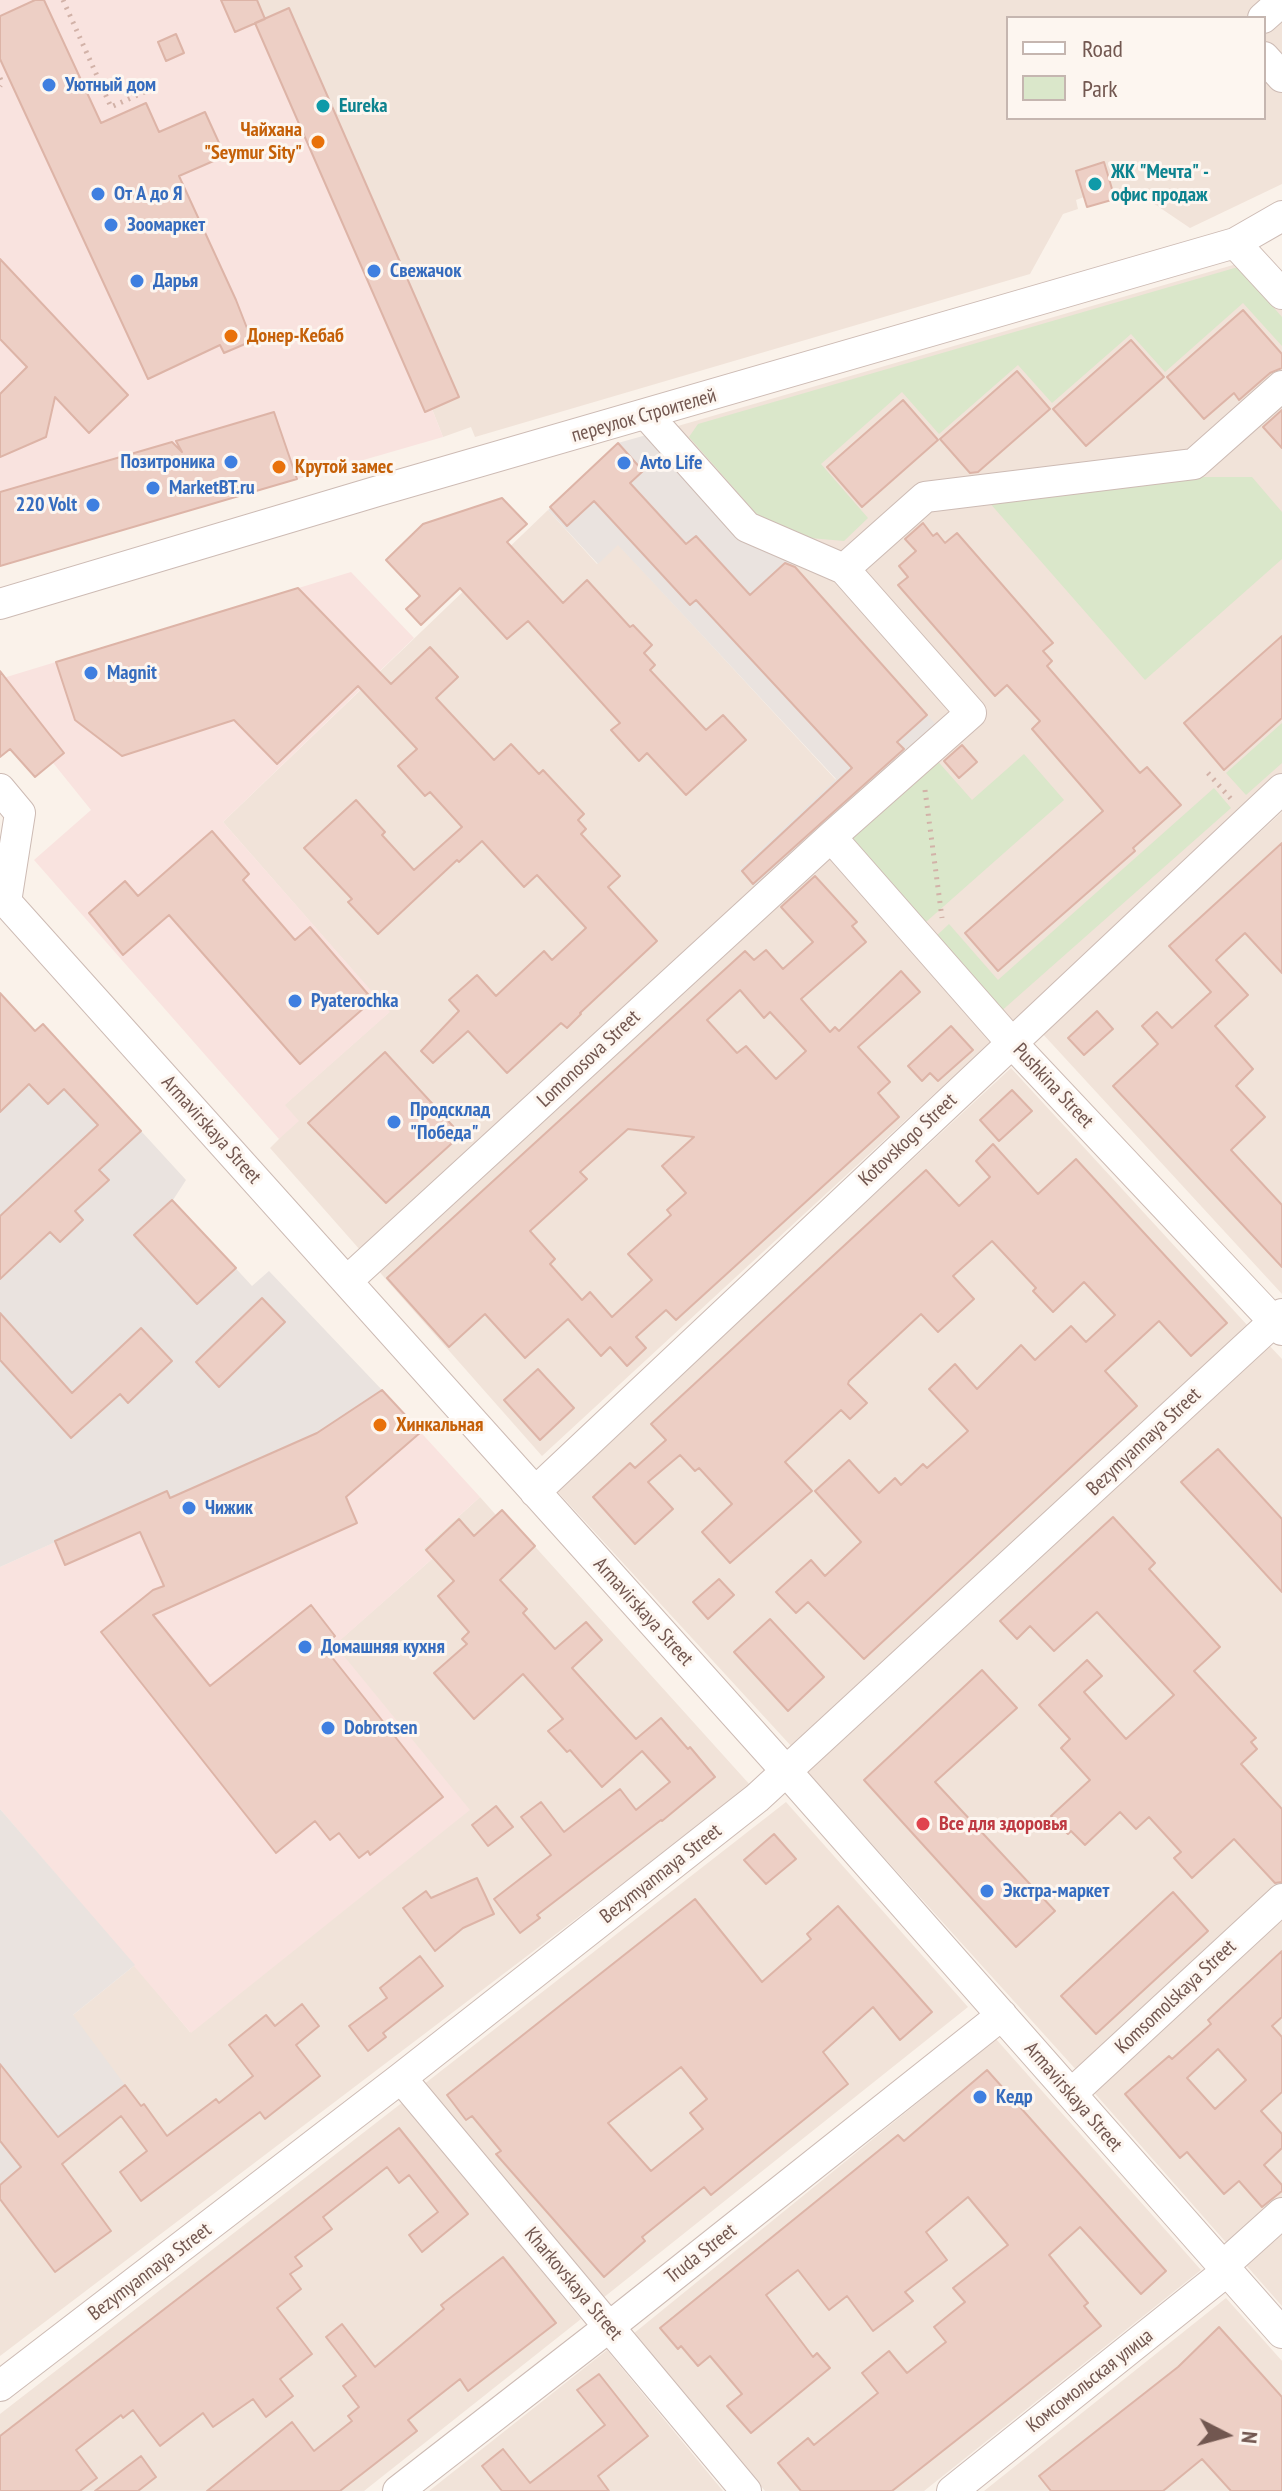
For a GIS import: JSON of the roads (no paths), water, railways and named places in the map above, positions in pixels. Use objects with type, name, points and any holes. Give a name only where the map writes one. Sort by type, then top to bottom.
[{"type":"street","points":[[1266,59],[1282,77]]},
{"type":"street","name":"переулок Строителей","points":[[0,604],[378,491],[1235,243],[1282,216]]},
{"type":"street","points":[[1235,243],[1282,294]]},
{"type":"street","points":[[647,415],[747,527],[844,569],[925,497],[1194,464],[1282,386]]},
{"type":"street","name":"Lomonosova Street","points":[[347,1281],[831,837],[971,713],[844,569]]},
{"type":"street","points":[[0,789],[20,813],[3,898]]},
{"type":"street","name":"Kotovskogo Street","points":[[535,1492],[1282,789]]},
{"type":"street","name":"Pushkina Street","points":[[831,837],[1011,1042],[1279,1322]]},
{"type":"street","name":"Armavirskaya Street","points":[[3,898],[787,1772],[1282,2333]]},
{"type":"street","name":"Bezymyannaya Street","points":[[0,2386],[401,2078],[787,1772],[1279,1322]]},
{"type":"street","name":"Komsomolskaya Street","points":[[1071,2094],[1282,1899]]},
{"type":"street","name":"Truda Street","points":[[398,2491],[1002,2015]]},
{"type":"street","name":"Kharkovskaya Street","points":[[401,2078],[746,2491]]},
{"type":"street","name":"Комсомольская улица","points":[[952,2491],[1225,2269],[1282,2213]]},
{"type":"place","name":"Уютный дом","points":[[49,85]]},
{"type":"place","name":"Eureka","points":[[323,106]]},
{"type":"place","name":"Чайхана \"Seymur Sity\"","points":[[318,142]]},
{"type":"place","name":"ЖК \"Мечта\" - офис продаж","points":[[1095,184]]},
{"type":"place","name":"От А до Я","points":[[98,194]]},
{"type":"place","name":"Зоомаркет","points":[[111,225]]},
{"type":"place","name":"Свежачок","points":[[374,271]]},
{"type":"place","name":"Дарья","points":[[137,281]]},
{"type":"place","name":"Донер-Кебаб","points":[[231,336]]},
{"type":"place","name":"Позитроника","points":[[231,462]]},
{"type":"place","name":"Avto Life","points":[[624,463]]},
{"type":"place","name":"Крутой замес","points":[[279,467]]},
{"type":"place","name":"MarketBT.ru","points":[[153,488]]},
{"type":"place","name":"220 Volt","points":[[93,505]]},
{"type":"place","name":"Magnit","points":[[91,673]]},
{"type":"place","name":"Pyaterochka","points":[[295,1001]]},
{"type":"place","name":"Продсклад \"Победа\"","points":[[394,1122]]},
{"type":"place","name":"Хинкальная","points":[[380,1425]]},
{"type":"place","name":"Чижик","points":[[189,1508]]},
{"type":"place","name":"Домашняя кухня","points":[[305,1647]]},
{"type":"place","name":"Dobrotsen","points":[[328,1728]]},
{"type":"place","name":"Все для здоровья","points":[[923,1824]]},
{"type":"place","name":"Экстра-маркет","points":[[987,1891]]},
{"type":"place","name":"Кедр","points":[[980,2097]]}]
